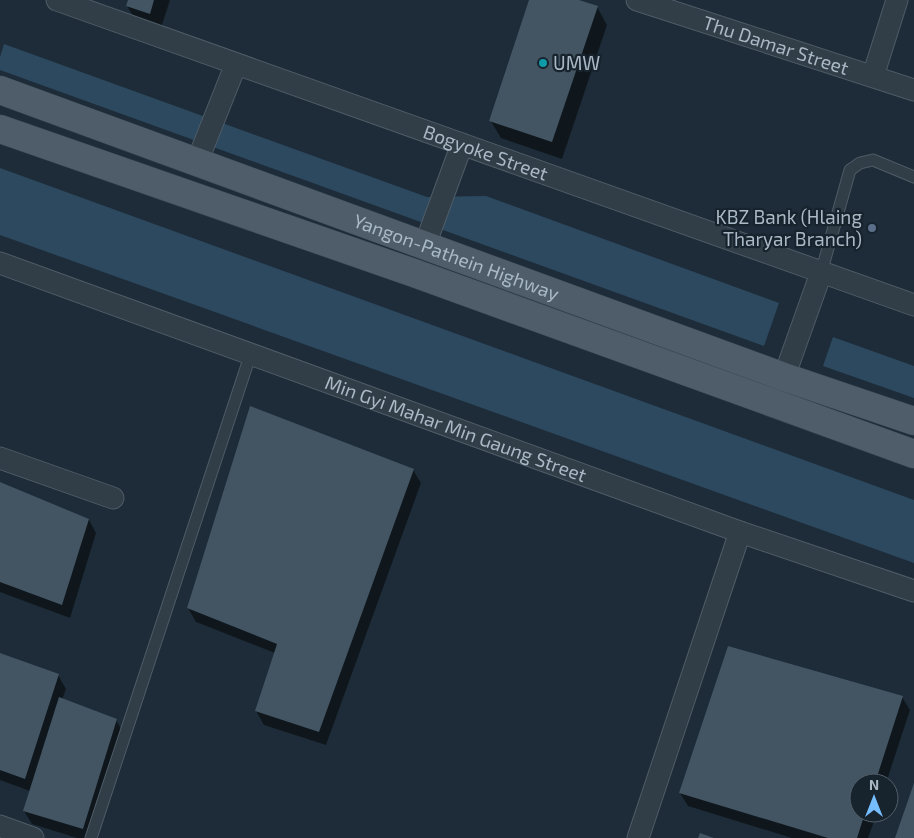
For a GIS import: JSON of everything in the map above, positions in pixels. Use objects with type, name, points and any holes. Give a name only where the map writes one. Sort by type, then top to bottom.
[{"type":"main road","name":"Yangon-Pathein Highway","points":[[0,90],[427,240],[784,377],[914,421]]},
{"type":"main road","name":"Yangon-Pathein Highway","points":[[7,136],[414,273],[914,454]]},
{"type":"street","name":"Bogyoke Street","points":[[57,0],[914,305]]},
{"type":"street","name":"Thu Damar Street","points":[[637,0],[914,90]]},
{"type":"street","points":[[873,76],[897,0]]},
{"type":"street","points":[[199,159],[236,64]]},
{"type":"street","points":[[427,240],[462,144]]},
{"type":"street","name":"Min Gyi Mahar Min Gaung Street","points":[[0,263],[740,532],[914,591]]},
{"type":"street","points":[[784,377],[821,273]]},
{"type":"street","points":[[0,458],[113,498]]},
{"type":"street","points":[[638,838],[740,532]]},
{"type":"street","points":[[0,826],[33,838]]},
{"type":"lane","points":[[821,273],[850,170],[860,162],[873,160],[914,176]]},
{"type":"lane","points":[[91,838],[251,353]]},
{"type":"water","points":[[4,44],[427,197],[486,196],[779,303],[764,346],[0,70],[0,57]]},
{"type":"water","points":[[0,168],[914,500],[914,563],[0,235]]},
{"type":"water","points":[[833,337],[914,366],[914,398],[823,366]]},
{"type":"building","points":[[128,0],[154,0],[150,14],[126,6]]},
{"type":"building","name":"UMW","points":[[529,0],[579,0],[598,6],[552,142],[489,121]]},
{"type":"building","points":[[250,406],[414,469],[319,732],[255,711],[277,644],[187,608]]},
{"type":"building","points":[[0,482],[89,519],[62,605],[0,582]]},
{"type":"building","points":[[728,646],[903,696],[878,773],[849,773],[849,823],[862,823],[857,838],[828,838],[679,793]]},
{"type":"building","points":[[0,653],[59,674],[25,779],[0,770]]},
{"type":"building","points":[[59,697],[117,719],[83,829],[23,811]]},
{"type":"building","points":[[914,783],[914,838],[895,838]]},
{"type":"building","points":[[700,833],[714,838],[698,838]]},
{"type":"place","name":"UMW","points":[[543,63]]},
{"type":"place","name":"KBZ Bank (Hlaing Tharyar Branch)","points":[[872,228]]}]
